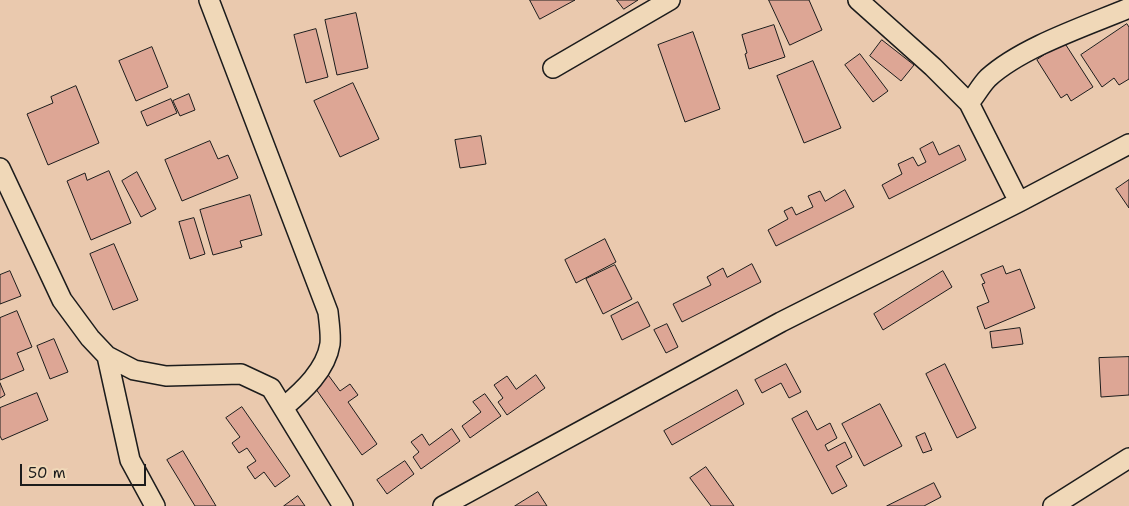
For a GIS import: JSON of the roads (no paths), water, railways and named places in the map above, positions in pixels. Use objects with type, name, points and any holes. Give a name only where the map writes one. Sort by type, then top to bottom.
[{"type":"street","points":[[209,0],[328,312],[330,344],[321,368],[301,393],[284,407]]},
{"type":"street","points":[[554,68],[670,0]]},
{"type":"street","points":[[858,0],[970,103],[1019,202]]},
{"type":"street","points":[[970,103],[988,79],[1007,64],[1051,41],[1129,8]]},
{"type":"street","points":[[443,506],[781,322],[1019,202],[1129,144]]},
{"type":"street","points":[[0,168],[62,300],[90,338],[107,356],[134,370],[166,376],[241,374],[271,388],[343,506]]},
{"type":"street","points":[[107,356],[130,460],[155,506]]},
{"type":"street","points":[[1053,506],[1129,458]]}]
